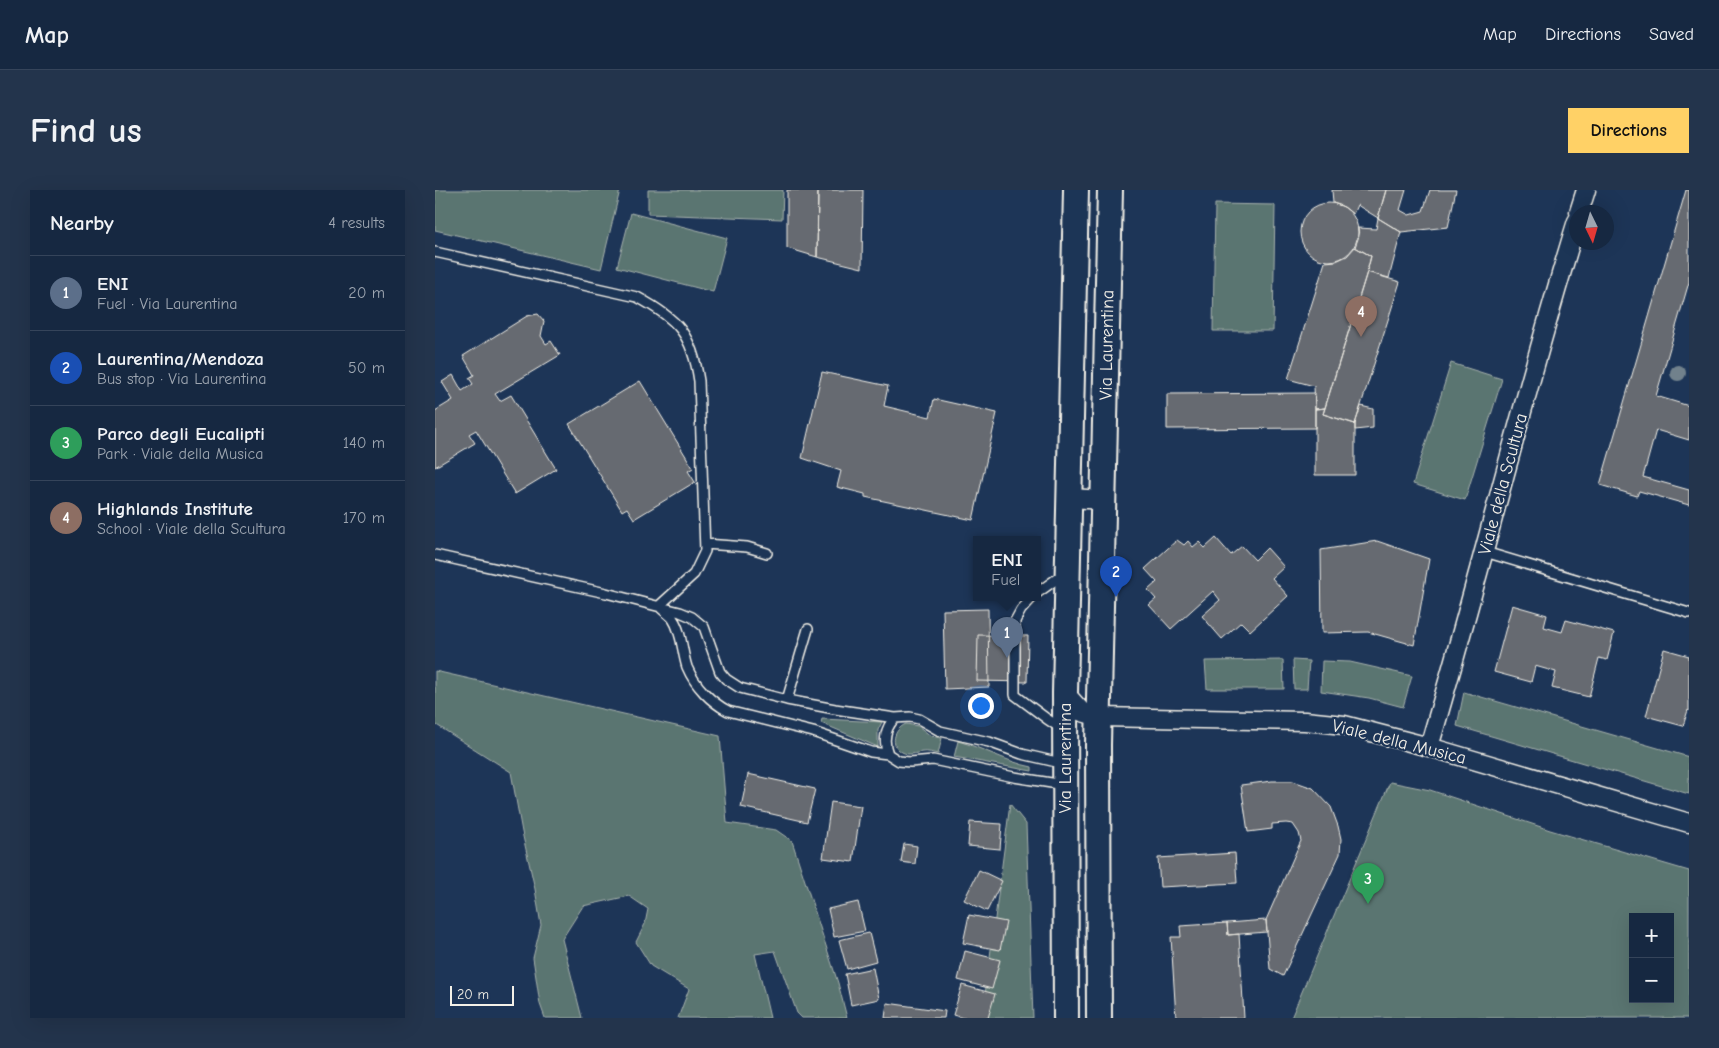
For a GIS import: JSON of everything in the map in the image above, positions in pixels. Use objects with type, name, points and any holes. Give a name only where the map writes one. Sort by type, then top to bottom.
[{"type":"main road","name":"Via Laurentina","points":[[1066,1018],[1065,693],[1076,190]]},
{"type":"main road","name":"Via Laurentina","points":[[1099,1018],[1100,717],[1110,190]]},
{"type":"street","points":[[1581,205],[1586,190]]},
{"type":"street","name":"Viale della Scultura","points":[[1429,747],[1485,552],[1548,314],[1569,247]]},
{"type":"street","points":[[1070,498],[1104,500]]},
{"type":"street","points":[[1065,693],[1083,712],[1100,717]]},
{"type":"street","name":"Viale della Musica","points":[[1100,717],[1305,721],[1344,725],[1429,747],[1689,823]]},
{"type":"lane","points":[[435,252],[637,297],[659,308],[678,324],[688,340],[696,360],[699,381],[705,544],[702,559],[694,574],[659,606]]},
{"type":"lane","points":[[705,544],[747,547],[767,553]]},
{"type":"lane","points":[[1485,552],[1689,613]]},
{"type":"lane","points":[[435,555],[606,593],[659,606],[692,617],[704,627],[720,672],[733,684],[756,693],[787,700],[895,718],[911,717],[919,719],[940,731],[989,742],[1029,756],[1065,774]]},
{"type":"lane","points":[[1041,590],[1068,572]]},
{"type":"lane","points":[[1029,601],[1021,610],[1015,621],[1015,695],[1047,720],[1065,730]]},
{"type":"lane","points":[[659,606],[673,619],[692,678],[717,705],[729,712],[813,732],[871,752],[888,754],[905,762],[933,760],[1014,777],[1065,774]]},
{"type":"lane","points":[[787,700],[808,628]]},
{"type":"lane","points":[[888,754],[885,744],[887,730],[895,718]]},
{"type":"green space","points":[[435,190],[620,190],[601,269],[435,230]]},
{"type":"green space","points":[[648,190],[783,190],[782,219],[648,214]]},
{"type":"green space","points":[[1215,204],[1275,205],[1273,331],[1213,331]]},
{"type":"green space","points":[[631,213],[727,238],[713,292],[617,267]]},
{"type":"green space","points":[[1451,363],[1502,379],[1465,500],[1413,484]]},
{"type":"green space","points":[[1283,660],[1284,689],[1207,689],[1205,661]]},
{"type":"green space","points":[[1293,660],[1309,661],[1307,689],[1294,689]]},
{"type":"green space","points":[[1322,661],[1350,662],[1412,676],[1403,707],[1369,698],[1321,691]]},
{"type":"green space","points":[[435,671],[720,736],[727,823],[776,830],[792,841],[838,983],[847,1018],[802,1018],[797,1013],[775,951],[755,954],[770,1018],[678,1018],[689,989],[651,966],[636,942],[645,924],[648,909],[629,896],[583,906],[562,939],[582,1018],[545,1018],[540,1004],[533,958],[541,925],[511,772],[435,724]]},
{"type":"green space","points":[[1464,692],[1689,757],[1689,794],[1457,726]]},
{"type":"green space","points":[[822,719],[882,722],[878,730],[878,747],[821,723]]},
{"type":"green space","points":[[906,724],[918,726],[931,736],[942,738],[938,754],[922,752],[907,754],[898,749],[894,741],[896,733]]},
{"type":"green space","points":[[958,741],[1013,762],[1032,767],[1032,771],[954,757]]},
{"type":"green space","points":[[1390,782],[1430,790],[1550,830],[1689,871],[1689,1018],[1291,1018]]},
{"type":"green space","points":[[1010,804],[1026,824],[1033,1018],[982,1018]]},
{"type":"building","points":[[787,190],[818,190],[817,257],[787,248]]},
{"type":"building","points":[[818,190],[863,190],[862,268],[817,257]]},
{"type":"building","points":[[1332,190],[1386,190],[1378,218],[1357,205],[1353,214],[1344,207],[1333,203]]},
{"type":"building","points":[[1386,190],[1406,190],[1400,210],[1409,215],[1423,211],[1430,190],[1456,190],[1448,227],[1401,232],[1378,218]]},
{"type":"building","points":[[1686,190],[1689,190],[1689,282],[1656,396],[1689,406],[1689,440],[1656,430],[1643,477],[1689,490],[1689,505],[1639,491],[1637,496],[1600,485]]},
{"type":"building","points":[[1323,203],[1335,203],[1350,211],[1358,226],[1358,238],[1350,253],[1335,261],[1323,261],[1308,253],[1300,238],[1300,226],[1308,211]]},
{"type":"building","points":[[1378,218],[1401,232],[1389,278],[1367,272],[1371,256],[1355,247],[1359,236],[1358,228],[1376,229]]},
{"type":"building","points":[[1355,247],[1371,256],[1325,408],[1315,409],[1314,386],[1288,379],[1325,262],[1336,261],[1347,256]]},
{"type":"building","points":[[1367,272],[1400,282],[1355,424],[1323,414]]},
{"type":"building","points":[[538,314],[544,321],[541,336],[546,344],[551,341],[560,355],[495,394],[500,401],[511,395],[556,469],[515,494],[476,430],[469,434],[475,443],[435,467],[435,411],[453,400],[442,382],[453,375],[462,391],[473,384],[469,378],[474,375],[463,356],[527,316]]},
{"type":"building","points":[[822,372],[888,386],[884,406],[930,417],[934,399],[997,413],[973,520],[865,497],[865,494],[837,487],[841,471],[802,458]]},
{"type":"building","points":[[640,381],[693,468],[688,471],[695,482],[634,519],[627,508],[622,511],[569,424]]},
{"type":"building","points":[[1315,393],[1315,428],[1167,429],[1167,394]]},
{"type":"building","points":[[1361,406],[1373,409],[1373,428],[1355,430]]},
{"type":"building","points":[[1325,408],[1323,414],[1355,424],[1355,475],[1315,475],[1315,409]]},
{"type":"building","points":[[1216,538],[1231,555],[1242,546],[1255,560],[1267,548],[1284,567],[1272,578],[1288,596],[1250,631],[1241,622],[1222,639],[1202,616],[1220,600],[1213,591],[1171,629],[1149,605],[1156,599],[1148,590],[1157,582],[1145,569],[1177,540],[1184,545],[1188,541],[1193,547],[1199,542],[1205,548]]},
{"type":"building","points":[[1377,541],[1429,559],[1414,645],[1368,632],[1322,633],[1321,550]]},
{"type":"building","points":[[1512,605],[1547,615],[1544,627],[1562,632],[1566,620],[1614,633],[1607,660],[1599,658],[1589,697],[1552,688],[1556,672],[1535,666],[1531,682],[1494,672]]},
{"type":"building","points":[[988,609],[989,687],[945,689],[943,610]]},
{"type":"building","points":[[978,635],[1028,636],[1027,682],[977,681]]},
{"type":"building","points":[[1664,649],[1689,656],[1689,711],[1683,726],[1646,716]]},
{"type":"building","points":[[748,774],[815,789],[807,822],[741,807]]},
{"type":"building","points":[[1272,781],[1293,781],[1313,788],[1331,807],[1341,839],[1340,854],[1283,976],[1270,969],[1266,920],[1301,841],[1299,833],[1293,824],[1272,824],[1272,829],[1248,832],[1241,785]]},
{"type":"building","points":[[831,802],[861,806],[853,862],[823,858]]},
{"type":"building","points":[[970,822],[1002,824],[1000,849],[968,846]]},
{"type":"building","points":[[904,844],[917,846],[915,864],[901,862]]},
{"type":"building","points":[[1235,853],[1237,883],[1160,887],[1158,858]]},
{"type":"building","points":[[979,870],[1002,881],[987,911],[964,900]]},
{"type":"building","points":[[858,902],[865,931],[834,937],[828,909]]},
{"type":"building","points":[[969,915],[1006,922],[1000,950],[963,943]]},
{"type":"building","points":[[1266,920],[1267,932],[1228,935],[1227,923]]},
{"type":"building","points":[[1227,923],[1228,935],[1239,934],[1244,1018],[1176,1018],[1171,937],[1181,937],[1180,926]]},
{"type":"building","points":[[869,933],[876,961],[847,969],[839,940]]},
{"type":"building","points":[[965,951],[1000,960],[992,989],[958,980]]},
{"type":"building","points":[[873,968],[879,999],[851,1005],[845,974]]},
{"type":"building","points":[[962,985],[995,994],[988,1018],[963,1018],[953,1015]]},
{"type":"building","points":[[887,1003],[945,1011],[944,1018],[885,1018]]},
{"type":"place","name":"Highlands Institute","points":[[1361,337]]},
{"type":"place","name":"Laurentina/Mendoza","points":[[1116,597]]},
{"type":"place","name":"ENI","points":[[1007,658]]},
{"type":"place","name":"Parco degli Eucalipti","points":[[1368,904]]}]
